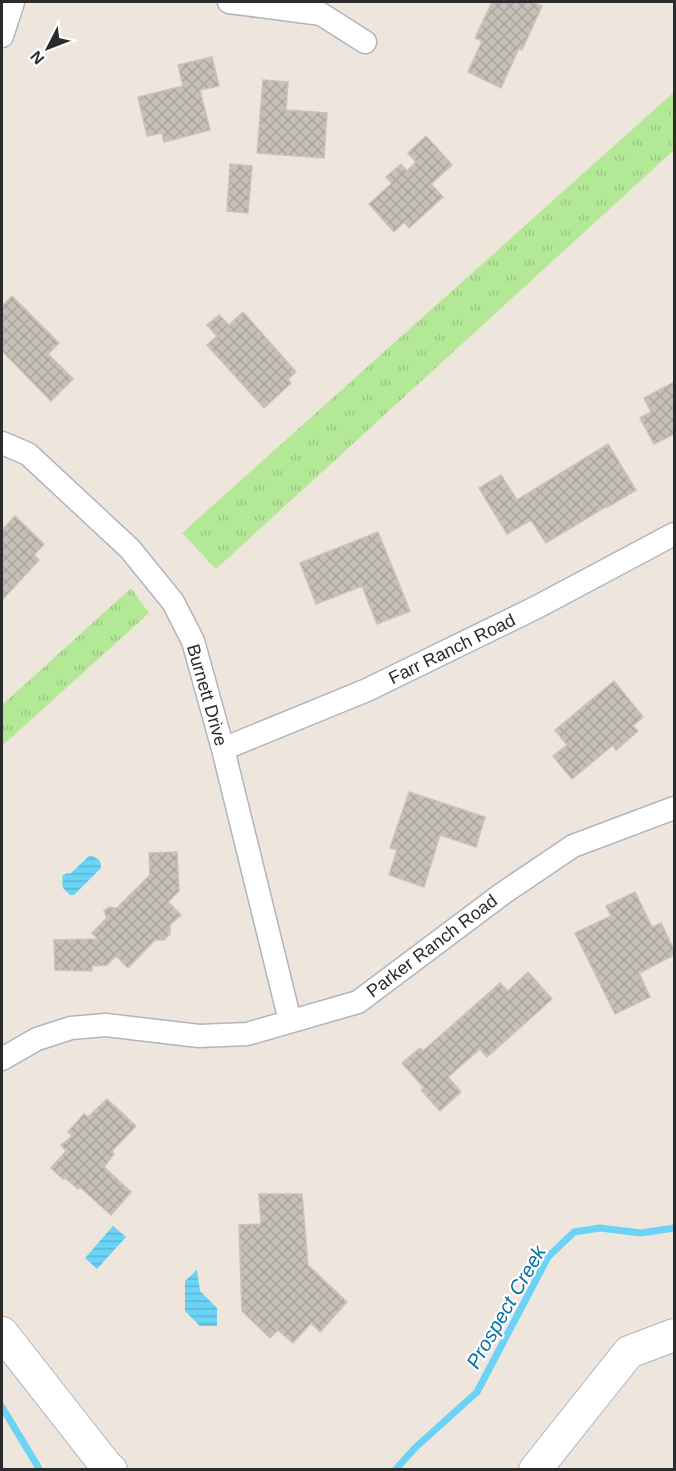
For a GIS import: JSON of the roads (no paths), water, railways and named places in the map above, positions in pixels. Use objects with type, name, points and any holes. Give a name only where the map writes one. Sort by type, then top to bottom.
[{"type":"street","points":[[2,36],[14,2]]},
{"type":"street","points":[[230,2],[321,14],[365,42]]},
{"type":"street","name":"Burnett Drive","points":[[2,443],[28,454],[130,549],[173,602],[193,641],[223,748],[290,1021]]},
{"type":"street","name":"Farr Ranch Road","points":[[223,748],[367,690],[537,607],[675,534]]},
{"type":"street","name":"Parker Ranch Road","points":[[2,1059],[37,1039],[72,1028],[106,1025],[199,1036],[247,1034],[358,1002],[502,894],[573,846],[675,808]]},
{"type":"street","points":[[2,1333],[111,1470]]},
{"type":"street","points":[[535,1470],[628,1352],[675,1335]]},
{"type":"water","points":[[89,856],[100,861],[101,868],[74,895],[70,895],[63,888],[63,875],[70,874]]},
{"type":"water","points":[[113,1226],[126,1237],[97,1269],[85,1258]]},
{"type":"water","points":[[197,1270],[200,1291],[217,1308],[217,1326],[200,1326],[185,1311],[185,1281]]},
{"type":"waterway","name":"Prospect Creek","points":[[395,1470],[416,1447],[477,1392],[548,1257],[574,1232],[600,1228],[641,1233],[674,1228]]},
{"type":"waterway","name":"Prospect Creek","points":[[2,1407],[40,1470]]}]
